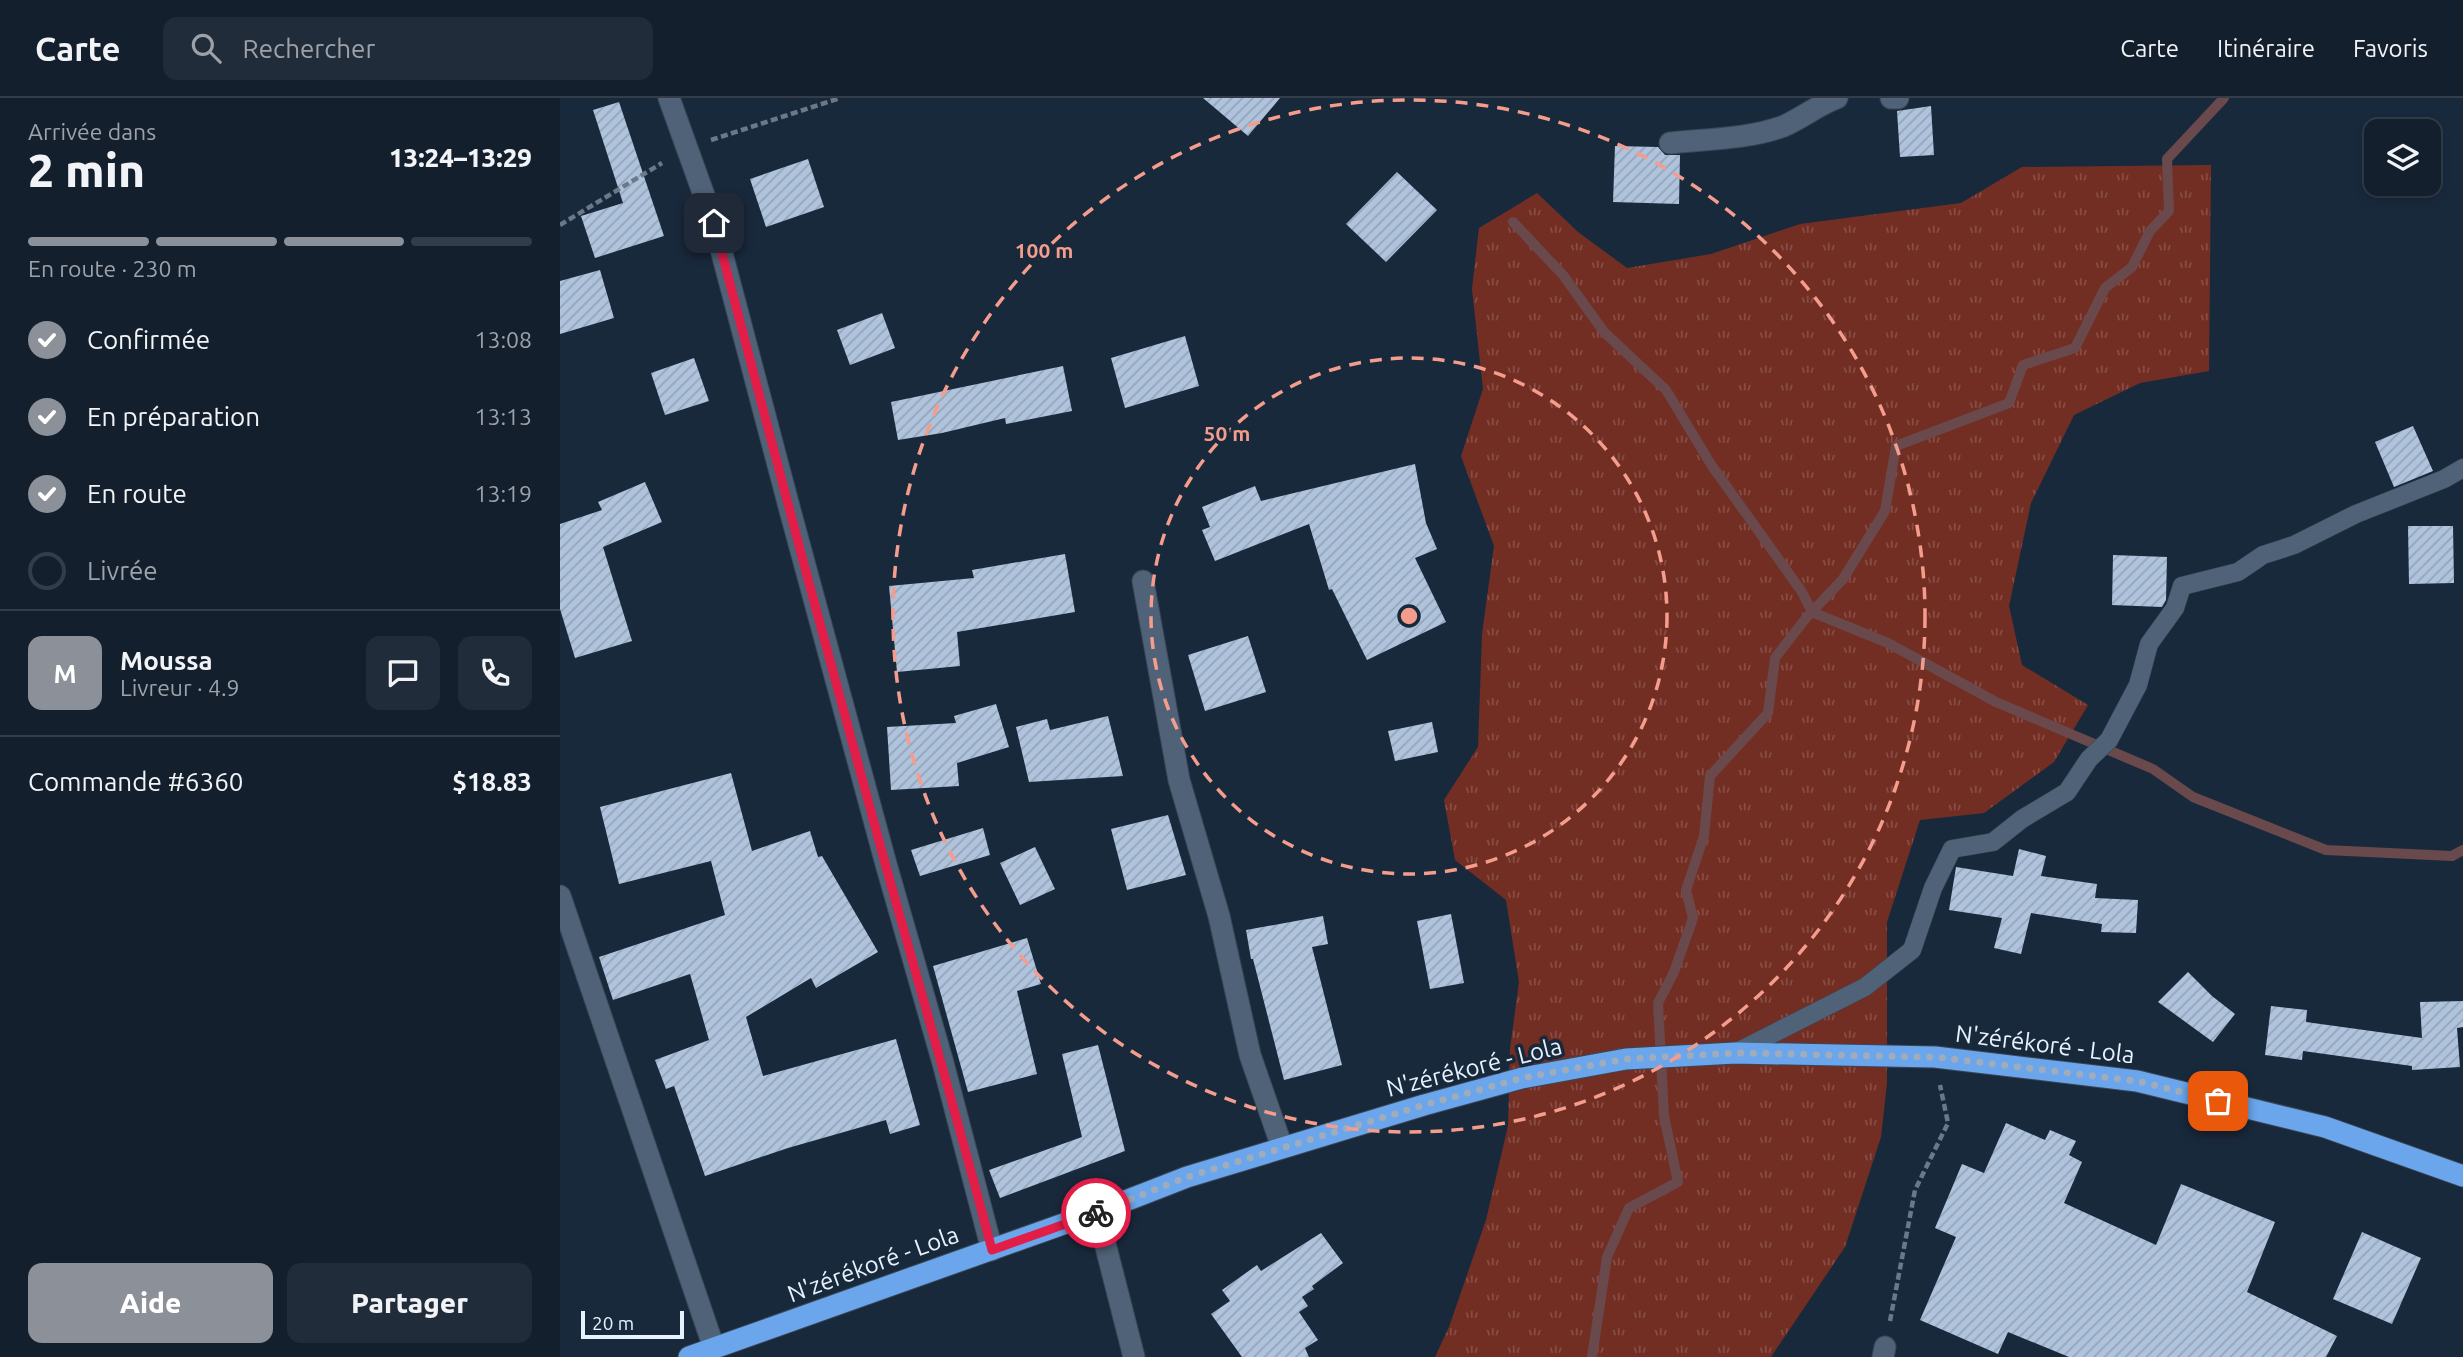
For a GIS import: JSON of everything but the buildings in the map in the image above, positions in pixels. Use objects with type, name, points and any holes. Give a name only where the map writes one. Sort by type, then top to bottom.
[{"type":"highway","name":"N'zérékoré - Lola","points":[[689,1357],[992,1250],[1187,1177],[1522,1078],[1626,1059],[1735,1053],[1935,1057],[2137,1081],[2325,1127],[2463,1176]]},
{"type":"street","points":[[669,98],[714,223],[805,568],[943,1063],[992,1250]]},
{"type":"street","points":[[1670,143],[1736,137],[1784,125],[1837,98]]},
{"type":"street","points":[[1891,98],[1898,98]]},
{"type":"street","points":[[1143,581],[1179,780],[1219,916],[1250,1055],[1282,1147]]},
{"type":"street","points":[[560,896],[714,1348]]},
{"type":"street","points":[[1097,1212],[1134,1357]]},
{"type":"lane","points":[[1735,1053],[1865,987],[1912,950],[1933,888],[1952,849],[1993,842],[2022,819],[2067,792],[2090,759],[2109,740],[2138,685],[2149,644],[2175,608],[2182,586],[2238,572],[2263,555],[2294,545],[2356,514],[2444,480],[2463,468]]},
{"type":"path","points":[[1884,1352],[1915,1190],[1948,1124],[1935,1057]]},
{"type":"green space","points":[[2211,165],[2209,371],[2140,383],[2074,415],[2031,503],[2009,606],[2022,665],[2088,705],[2054,762],[1984,813],[1920,820],[1887,922],[1887,1083],[1881,1137],[1845,1247],[1771,1357],[1435,1357],[1449,1327],[1486,1220],[1508,1126],[1510,1049],[1519,982],[1506,900],[1455,860],[1444,800],[1478,747],[1482,634],[1494,546],[1461,456],[1483,389],[1472,289],[1479,228],[1537,193],[1578,232],[1627,268],[1711,254],[1800,224],[1961,203],[2022,167]]},
{"type":"waterway","points":[[1592,1357],[1607,1257],[1629,1208],[1678,1182],[1664,1116],[1658,1003],[1674,972],[1693,918],[1686,890],[1704,836],[1710,776],[1768,713],[1775,658],[1806,618],[1843,579],[1885,511],[1896,446],[2009,403],[2023,365],[2075,348],[2105,288],[2132,267],[2150,231],[2169,211],[2167,159],[2224,98]]},
{"type":"waterway","points":[[1513,222],[1563,275],[1604,332],[1666,390],[1712,466],[1802,592],[1812,612],[1888,643],[1996,702],[2153,769],[2193,797],[2326,850],[2452,856],[2463,850]]},
{"type":"way so far","points":[[1096,1213],[1187,1177],[1424,1105],[1522,1078],[1626,1059],[1735,1053],[1935,1057],[2137,1081],[2218,1101]]},
{"type":"route","points":[[714,223],[805,568],[943,1063],[992,1250],[1096,1213]]}]
